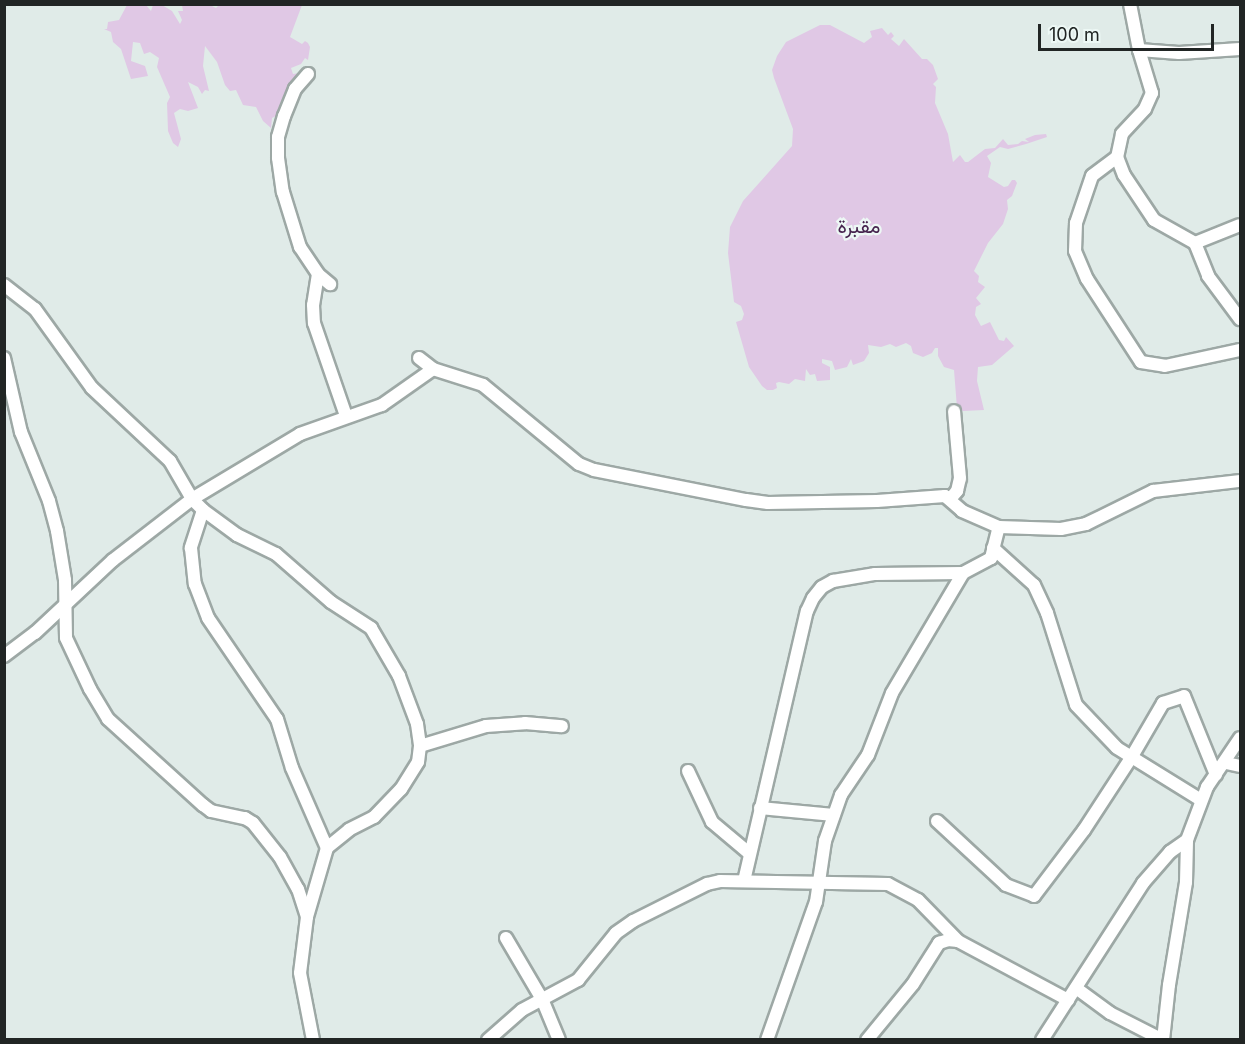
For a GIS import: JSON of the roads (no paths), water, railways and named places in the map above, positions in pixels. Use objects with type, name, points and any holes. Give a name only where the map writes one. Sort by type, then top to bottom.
[{"type":"street","points":[[1130,4],[1139,50],[1152,93],[1145,109],[1122,134],[1117,157],[1124,175],[1154,220],[1195,243],[1208,276],[1240,319]]},
{"type":"street","points":[[1139,50],[1179,53],[1240,49]]},
{"type":"street","points":[[308,74],[295,89],[284,116],[278,137],[278,158],[283,192],[300,247],[318,274],[330,284]]},
{"type":"street","points":[[1117,157],[1092,176],[1076,223],[1075,251],[1078,263],[1098,298],[1141,362],[1152,366],[1188,363],[1240,350]]},
{"type":"street","points":[[1195,243],[1240,225]]},
{"type":"street","points":[[318,274],[313,305],[314,323],[346,416]]},
{"type":"street","points":[[4,285],[34,309],[92,388],[170,461],[192,499],[203,510],[237,535],[276,554],[331,602],[371,628],[399,676],[417,724],[420,746],[418,762],[401,789],[374,817],[349,830],[327,848],[307,917],[300,973],[313,1040]]},
{"type":"street","points":[[4,358],[21,432],[49,501],[57,531],[65,580],[66,639],[90,689],[108,719],[211,811],[234,814],[253,823],[280,857],[298,889],[307,917]]},
{"type":"street","points":[[419,358],[433,369],[483,386],[579,464],[594,470],[768,503],[877,501],[936,496],[950,499],[962,512],[999,527],[1061,529],[1086,524],[1153,491],[1240,481]]},
{"type":"street","points":[[5,656],[35,633],[113,560],[192,499],[276,446],[346,416],[382,405],[433,369]]},
{"type":"street","points":[[950,499],[957,491],[960,478],[954,411]]},
{"type":"street","points":[[203,510],[191,548],[195,584],[208,618],[277,719],[292,768],[327,848]]},
{"type":"street","points":[[744,881],[807,611],[822,587],[833,581],[875,574],[963,573],[988,560],[999,527]]},
{"type":"street","points":[[993,548],[1034,585],[1047,613],[1076,705],[1105,737],[1131,758],[1201,800]]},
{"type":"street","points":[[767,1040],[816,902],[825,841],[841,795],[868,755],[892,693],[963,573]]},
{"type":"street","points":[[938,821],[1005,885],[1034,896],[1061,863],[1131,758],[1163,703],[1184,696],[1216,775]]},
{"type":"street","points":[[420,746],[486,726],[525,723],[562,726]]},
{"type":"street","points":[[1076,988],[1110,1013],[1163,1040],[1169,985],[1186,882],[1187,840],[1201,800],[1240,738]]},
{"type":"street","points":[[1226,763],[1240,766]]},
{"type":"street","points":[[688,771],[712,822],[749,853]]},
{"type":"street","points":[[760,808],[834,815]]},
{"type":"street","points":[[1042,1040],[1143,883],[1170,852],[1187,840]]},
{"type":"street","points":[[488,1040],[522,1010],[578,980],[616,933],[633,921],[707,884],[744,881],[888,884],[918,900],[958,941],[1068,1000]]},
{"type":"street","points":[[506,938],[542,999],[559,1040]]},
{"type":"street","points":[[867,1040],[913,984],[939,942],[958,941]]},
{"type":"park label","name":"مقبرة","points":[[859,226]]}]
